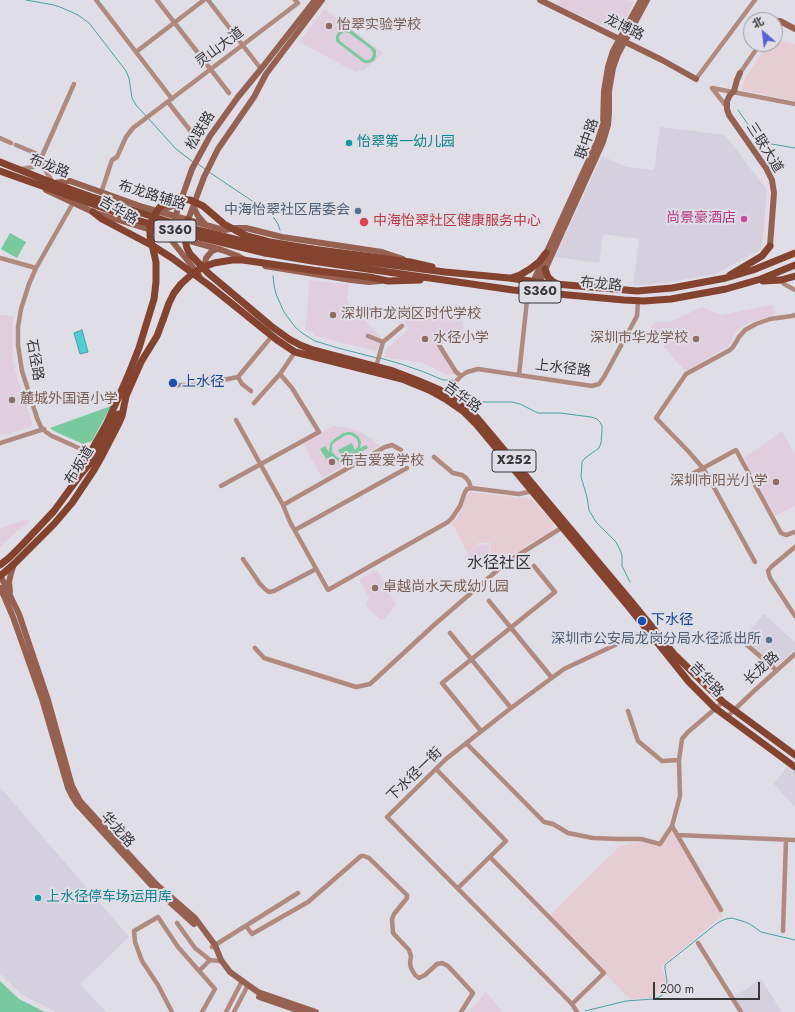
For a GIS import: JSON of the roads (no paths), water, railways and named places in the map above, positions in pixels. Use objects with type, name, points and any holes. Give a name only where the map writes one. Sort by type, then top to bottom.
[{"type":"main road","name":"布龙路","points":[[0,162],[54,183],[88,199]]},
{"type":"main road","name":"布龙路","points":[[0,171],[88,199]]},
{"type":"main road","name":"S360","points":[[88,199],[130,218],[175,231],[300,256]]},
{"type":"main road","points":[[81,474],[84,464],[107,424],[128,378],[141,342],[154,299],[156,282],[156,262],[150,236],[150,224],[160,207],[169,201],[180,199],[190,200],[203,206],[229,227],[247,236],[270,242],[410,262],[426,265],[446,272]]},
{"type":"main road","name":"吉华路","points":[[93,212],[102,219],[164,253],[210,286],[294,352],[402,379],[429,390],[446,394]]},
{"type":"main road","points":[[185,240],[188,220]]},
{"type":"main road","name":"吉华路","points":[[185,240],[190,254],[208,273],[271,326],[294,342],[318,352],[393,371],[419,380],[446,394],[476,424],[536,491],[627,596],[674,654],[723,702],[795,755]]},
{"type":"main road","points":[[770,246],[768,256],[770,260],[774,262]]},
{"type":"main road","points":[[720,280],[762,256],[770,246]]},
{"type":"main road","points":[[510,278],[520,275],[530,269],[539,262],[546,253]]},
{"type":"main road","name":"S360","points":[[774,262],[795,253]]},
{"type":"main road","name":"布龙路","points":[[300,256],[622,291],[644,291],[672,288],[720,280],[745,273],[774,262]]},
{"type":"main road","name":"布龙路","points":[[300,256],[438,280],[528,291],[638,301],[662,300],[730,288],[778,273],[795,265]]},
{"type":"main road","name":"布坂道","points":[[0,576],[54,524],[72,503],[102,456],[141,362],[157,336],[169,303],[181,284],[193,273],[214,263],[243,260],[369,277],[388,281],[438,280]]},
{"type":"main road","points":[[545,269],[550,279],[557,284]]},
{"type":"main road","points":[[752,282],[781,280],[795,276]]},
{"type":"main road","name":"布坂道","points":[[0,565],[22,545],[54,511],[91,462],[119,416]]},
{"type":"main road","name":"吉华路","points":[[536,491],[562,528],[689,682],[715,708],[795,767]]},
{"type":"street","points":[[96,0],[136,52],[196,138]]},
{"type":"street","points":[[157,0],[229,93]]},
{"type":"street","points":[[136,52],[204,0]]},
{"type":"street","points":[[208,0],[261,69]]},
{"type":"street","name":"松联路","points":[[170,236],[175,216],[192,169],[210,136],[238,97],[315,2],[322,0]]},
{"type":"street","name":"龙博路","points":[[540,0],[672,65],[696,79]]},
{"type":"street","name":"联中路","points":[[536,282],[545,269],[605,136],[609,119],[609,91],[611,76],[622,40],[641,0]]},
{"type":"street","name":"联中路","points":[[536,282],[546,253],[600,135],[603,118],[606,75],[610,59],[647,0]]},
{"type":"street","points":[[696,79],[755,0]]},
{"type":"street","name":"灵山大道","points":[[101,193],[112,160],[117,157],[126,137],[133,128],[210,70],[296,2]]},
{"type":"street","name":"松联路","points":[[188,220],[204,177],[224,139],[254,97],[266,74],[315,2]]},
{"type":"street","points":[[783,23],[795,29]]},
{"type":"street","points":[[726,106],[728,98],[734,91],[740,73],[754,52]]},
{"type":"street","points":[[19,169],[29,168],[39,163],[74,84]]},
{"type":"street","points":[[726,106],[712,88],[734,91],[795,104]]},
{"type":"street","name":"三联大道","points":[[726,106],[729,115],[766,168],[772,180],[774,192],[770,246]]},
{"type":"street","points":[[0,138],[42,156]]},
{"type":"street","points":[[42,156],[43,166],[54,183]]},
{"type":"street","name":"吉华路","points":[[20,178],[93,212]]},
{"type":"street","name":"布龙路辅路","points":[[54,183],[70,181],[152,210],[223,230],[246,228],[282,237],[382,252],[410,262]]},
{"type":"street","points":[[152,210],[169,208],[177,203],[182,196]]},
{"type":"street","name":"石径路","points":[[73,203],[36,268],[29,284],[22,305],[18,327],[18,345],[22,371],[40,424],[52,436],[90,453]]},
{"type":"street","points":[[194,204],[194,208],[198,216],[206,225]]},
{"type":"street","points":[[93,212],[217,249],[238,256],[253,264],[360,281],[388,281]]},
{"type":"street","points":[[170,236],[172,241],[210,286]]},
{"type":"street","points":[[208,273],[205,266],[206,260],[210,252],[217,249]]},
{"type":"street","points":[[0,258],[36,268]]},
{"type":"street","points":[[781,280],[784,284],[795,290]]},
{"type":"street","points":[[519,374],[528,291]]},
{"type":"street","name":"上水径路","points":[[446,394],[460,377],[467,372],[478,369],[592,386],[599,384],[637,316],[638,301]]},
{"type":"street","points":[[755,562],[702,468],[689,452],[656,418],[686,374],[730,350],[745,330],[770,319],[795,315]]},
{"type":"street","points":[[376,367],[383,342],[402,326]]},
{"type":"street","points":[[170,382],[171,385],[198,385],[238,377],[272,336]]},
{"type":"street","points":[[368,336],[383,342]]},
{"type":"street","points":[[439,345],[460,377]]},
{"type":"street","points":[[254,403],[280,374],[294,352]]},
{"type":"street","points":[[221,486],[319,432],[292,388],[280,374]]},
{"type":"street","points":[[238,377],[242,384],[251,391]]},
{"type":"street","points":[[236,420],[328,590],[448,522],[460,506],[465,492],[471,488],[519,494],[536,491]]},
{"type":"street","points":[[0,443],[44,429]]},
{"type":"street","points":[[283,505],[385,447],[392,445],[401,450]]},
{"type":"street","points":[[686,478],[736,450],[781,533],[786,535],[795,532]]},
{"type":"street","points":[[434,457],[453,473],[462,475],[466,478],[471,488]]},
{"type":"street","points":[[295,530],[407,468]]},
{"type":"street","points":[[255,648],[264,658],[356,687],[370,684],[434,625],[507,562],[562,528]]},
{"type":"street","points":[[795,547],[768,570],[770,578],[795,616]]},
{"type":"street","points":[[243,559],[260,584],[269,592],[274,591],[316,569]]},
{"type":"street","points":[[5,595],[14,564]]},
{"type":"street","points":[[481,731],[442,683],[555,592],[534,566]]},
{"type":"street","points":[[0,576],[5,595]]},
{"type":"street","points":[[0,588],[5,595]]},
{"type":"street","name":"华龙路","points":[[5,595],[19,614],[48,700],[72,786],[80,801],[157,885],[195,918],[214,946],[220,960],[229,974],[263,999],[303,1012]]},
{"type":"street","name":"华龙路","points":[[5,595],[42,699],[68,788],[72,796],[82,810],[153,887],[192,921],[214,946]]},
{"type":"street","points":[[489,601],[552,678]]},
{"type":"street","name":"下水径一街","points":[[577,1012],[572,1004],[387,816],[446,759],[564,669],[647,630]]},
{"type":"street","points":[[450,633],[511,708]]},
{"type":"street","points":[[740,639],[776,670]]},
{"type":"street","name":"长龙路","points":[[727,717],[795,654]]},
{"type":"street","points":[[466,743],[544,822],[553,824],[568,833],[593,838],[641,839],[660,844],[672,826],[680,796],[679,760],[682,739],[723,702]]},
{"type":"street","points":[[628,711],[638,741],[662,760],[679,760]]},
{"type":"street","points":[[436,769],[506,841],[458,888]]},
{"type":"street","points":[[672,826],[721,910]]},
{"type":"street","points":[[677,835],[795,840]]},
{"type":"street","points":[[783,932],[786,840]]},
{"type":"street","points":[[246,926],[252,934],[308,902],[361,856],[364,856],[369,858],[407,895],[407,898],[394,914],[392,919],[393,933],[409,950],[411,956],[411,968],[415,975],[419,978],[437,964],[442,963],[448,966],[473,993],[461,1012]]},
{"type":"street","points":[[490,857],[604,973],[572,1004]]},
{"type":"street","points":[[214,946],[298,893]]},
{"type":"street","points":[[172,1012],[142,961],[135,942],[134,931],[158,917],[178,947],[215,989],[202,1012]]},
{"type":"street","points":[[177,923],[195,948],[210,960],[220,960]]},
{"type":"street","points":[[698,943],[741,1012]]},
{"type":"street","points":[[199,971],[210,960]]},
{"type":"street","points":[[226,1012],[244,985]]},
{"type":"street","points":[[234,1012],[244,985]]},
{"type":"street","name":"华龙路","points":[[244,985],[265,995],[316,1012]]},
{"type":"water","points":[[82,330],[88,352],[80,354],[74,333]]},
{"type":"waterway","points":[[26,0],[60,7],[78,15],[89,23],[126,71],[129,78],[132,98],[146,116]]},
{"type":"waterway","points":[[738,110],[761,141],[795,148]]},
{"type":"waterway","points":[[148,118],[176,149],[193,162]]},
{"type":"waterway","points":[[198,164],[205,169]]},
{"type":"waterway","points":[[209,172],[267,211],[274,218],[280,230]]},
{"type":"waterway","points":[[273,276],[276,294],[284,312],[295,327],[302,333],[315,341],[377,358]]},
{"type":"waterway","points":[[380,358],[424,372],[443,380],[452,380],[454,382]]},
{"type":"waterway","points":[[456,384],[467,398],[479,402],[512,402],[520,404],[538,413],[560,413],[591,417],[600,422],[602,426],[601,443],[599,448],[582,462],[581,477],[589,510],[596,522],[616,542],[622,555],[622,566],[630,582]]},
{"type":"waterway","points":[[585,1011],[626,1001],[653,999],[661,996],[664,992],[667,981],[665,965],[716,924],[726,919],[732,918],[742,921],[750,924],[761,932],[795,940]]},
{"type":"place","name":"怡翠实验学校","points":[[329,26]]},
{"type":"place","name":"怡翠第一幼儿园","points":[[349,143]]},
{"type":"place","name":"中海怡翠社区居委会","points":[[358,211]]},
{"type":"place","name":"尚景豪酒店","points":[[744,219]]},
{"type":"place","name":"中海怡翠社区健康服务中心","points":[[364,222]]},
{"type":"place","name":"深圳市龙岗区时代学校","points":[[333,315]]},
{"type":"place","name":"水径小学","points":[[425,339]]},
{"type":"place","name":"深圳市华龙学校","points":[[696,339]]},
{"type":"place","name":"上水径","points":[[173,383]]},
{"type":"place","name":"麓城外国语小学","points":[[12,400]]},
{"type":"place","name":"布吉爱爱学校","points":[[332,462]]},
{"type":"place","name":"深圳市阳光小学","points":[[776,482]]},
{"type":"place","name":"卓越尚水天成幼儿园","points":[[375,588]]},
{"type":"place","name":"下水径","points":[[642,621]]},
{"type":"place","name":"深圳市公安局龙岗分局水径派出所","points":[[769,640]]},
{"type":"place","name":"上水径停车场运用库","points":[[38,898]]},
{"type":"district","name":"水径社区","points":[[499,564]]}]
